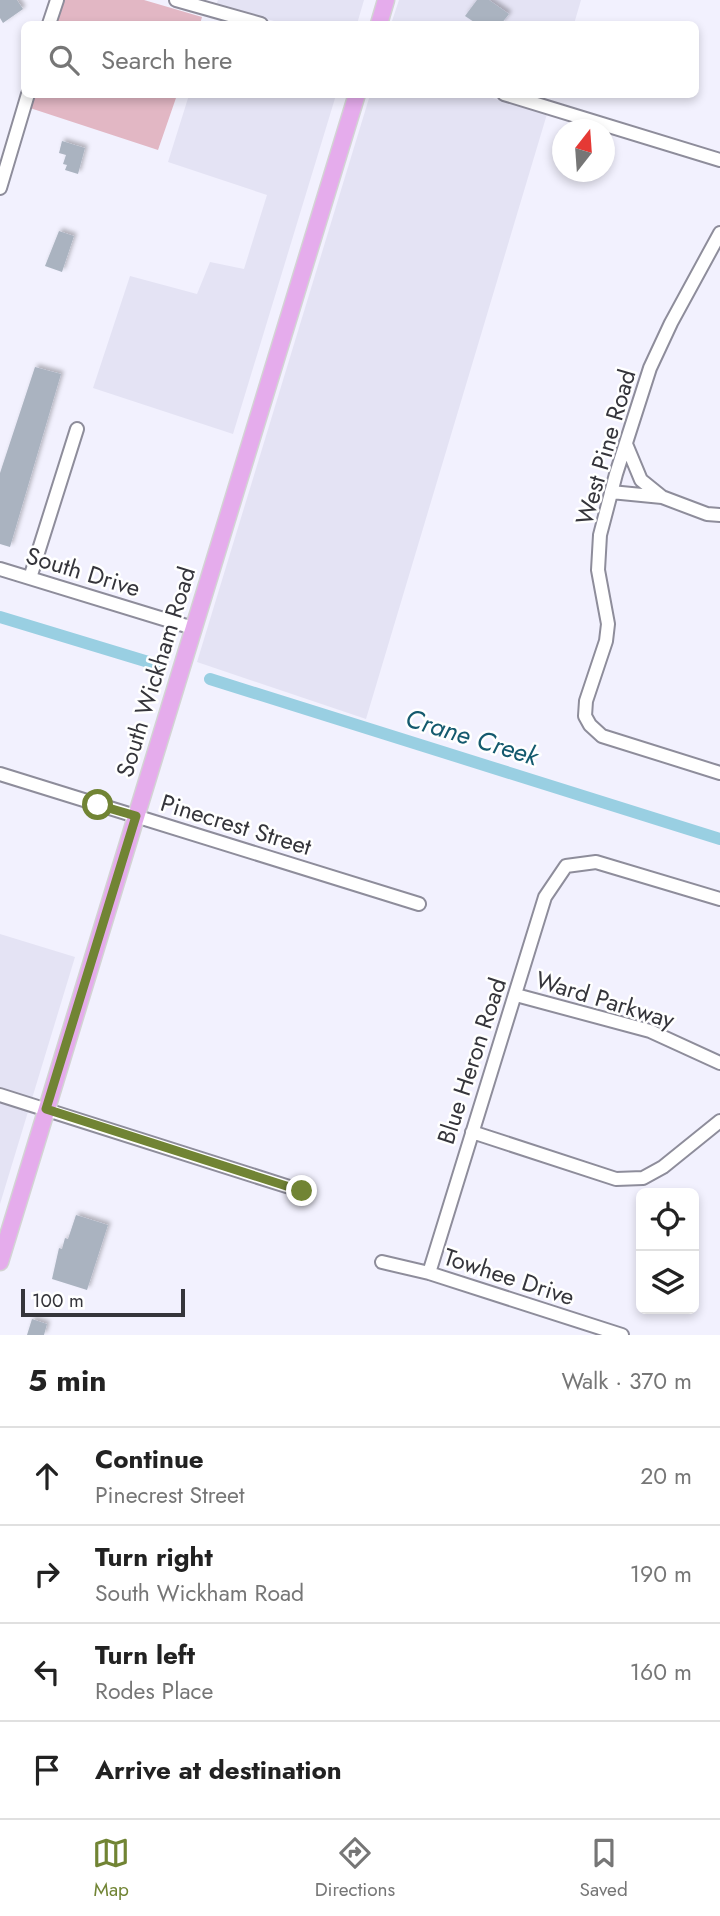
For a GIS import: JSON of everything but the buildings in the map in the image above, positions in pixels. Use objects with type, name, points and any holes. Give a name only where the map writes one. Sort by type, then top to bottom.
[{"type":"main road","points":[[380,21],[386,0]]},
{"type":"main road","name":"South Wickham Road","points":[[0,1262],[356,98]]},
{"type":"street","points":[[50,21],[57,0]]},
{"type":"street","points":[[176,0],[250,21]]},
{"type":"street","points":[[1,181],[27,98]]},
{"type":"street","points":[[517,98],[720,160]]},
{"type":"street","name":"West Pine Road","points":[[720,233],[650,368],[611,492],[600,535],[598,570],[608,624],[606,641],[586,701],[584,716],[590,726],[602,736],[720,773]]},
{"type":"street","points":[[30,578],[77,429]]},
{"type":"street","points":[[626,444],[641,480],[662,497]]},
{"type":"street","points":[[611,492],[662,497],[707,514],[720,515]]},
{"type":"street","name":"South Drive","points":[[0,569],[193,628]]},
{"type":"street","name":"Pinecrest Street","points":[[0,774],[419,904]]},
{"type":"street","name":"Blue Heron Road","points":[[429,1273],[545,897],[566,866],[596,862],[720,899]]},
{"type":"street","name":"Ward Parkway","points":[[516,995],[650,1031],[720,1063]]},
{"type":"street","points":[[0,1095],[302,1191]]},
{"type":"street","points":[[472,1132],[616,1179],[630,1179],[643,1178],[663,1167],[720,1121]]},
{"type":"street","name":"Towhee Drive","points":[[382,1262],[429,1273],[622,1335]]},
{"type":"shaded area","points":[[62,0],[144,0],[202,17],[201,21],[56,21]]},
{"type":"shaded area","points":[[218,0],[364,0],[358,21],[274,21],[216,5]]},
{"type":"shaded area","points":[[399,0],[581,0],[575,21],[392,21]]},
{"type":"shaded area","points":[[33,98],[176,98],[158,150],[30,108]]},
{"type":"shaded area","points":[[188,98],[335,98],[233,434],[93,388],[130,276],[197,294],[210,262],[244,269],[267,195],[168,162]]},
{"type":"shaded area","points":[[369,98],[492,98],[547,114],[366,719],[197,662]]},
{"type":"shaded area","points":[[0,934],[75,957],[0,1204]]},
{"type":"waterway","name":"Crane Creek","points":[[0,617],[155,664]]},
{"type":"waterway","name":"Crane Creek","points":[[210,679],[720,839]]},
{"type":"route","points":[[98,805],[136,816],[46,1109],[302,1191]]}]
